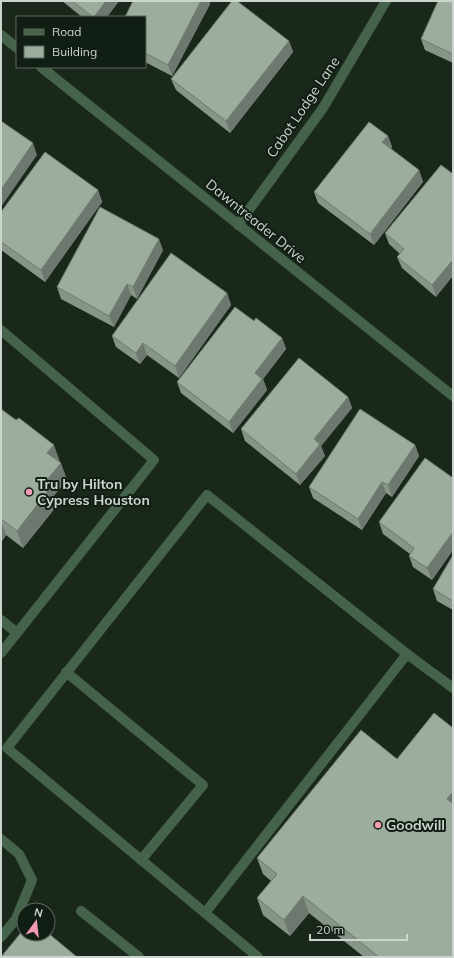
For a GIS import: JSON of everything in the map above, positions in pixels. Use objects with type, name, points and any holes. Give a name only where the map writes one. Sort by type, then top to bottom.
[{"type":"street","name":"Cabot Lodge Lane","points":[[238,225],[323,108],[386,1]]},
{"type":"street","points":[[1,35],[16,47]]},
{"type":"street","name":"Dawntreader Drive","points":[[42,68],[453,396]]},
{"type":"street","points":[[1,330],[154,460],[1,653]]},
{"type":"street","points":[[258,957],[4,746],[66,672],[207,495],[407,654],[453,688]]},
{"type":"street","points":[[1,620],[17,632]]},
{"type":"street","points":[[204,913],[407,654]]},
{"type":"street","points":[[66,672],[203,785],[141,860]]},
{"type":"street","points":[[1,839],[19,854],[32,880],[16,919],[1,937]]},
{"type":"street","points":[[81,911],[139,957]]},
{"type":"building","points":[[72,1],[106,1],[95,16],[92,16]]},
{"type":"building","points":[[133,1],[201,1],[168,65],[146,54],[146,16],[126,16]]},
{"type":"building","points":[[232,1],[237,1],[289,41],[226,121],[171,79]]},
{"type":"building","points":[[438,1],[453,1],[453,54],[421,39]]},
{"type":"building","points":[[1,121],[33,143],[1,190]]},
{"type":"building","points":[[369,122],[388,136],[382,142],[419,170],[370,234],[314,192]]},
{"type":"building","points":[[45,152],[98,190],[41,270],[1,242],[1,212]]},
{"type":"building","points":[[441,165],[453,174],[453,260],[432,285],[397,257],[404,249],[385,233]]},
{"type":"building","points":[[100,207],[159,239],[133,287],[127,284],[109,316],[57,287]]},
{"type":"building","points":[[171,253],[227,293],[175,366],[143,343],[136,353],[112,336]]},
{"type":"building","points":[[235,307],[254,321],[256,318],[282,338],[255,373],[262,379],[229,422],[177,382]]},
{"type":"building","points":[[299,358],[348,397],[314,439],[320,444],[296,474],[241,429]]},
{"type":"building","name":"Tru by Hilton Cypress Houston","points":[[1,409],[16,420],[19,418],[54,445],[47,453],[61,463],[42,486],[48,491],[17,531],[1,519]]},
{"type":"building","points":[[360,409],[415,445],[388,485],[382,482],[358,519],[309,487]]},
{"type":"building","points":[[425,458],[453,478],[453,532],[427,568],[409,556],[414,548],[379,522]]},
{"type":"building","points":[[453,555],[453,601],[433,589]]},
{"type":"building","name":"Goodwill","points":[[434,713],[453,728],[453,792],[447,799],[453,804],[453,957],[379,957],[303,896],[284,920],[257,898],[277,874],[257,858],[361,730],[397,759]]},
{"type":"building","points":[[16,939],[16,942],[56,942],[56,940],[77,957],[1,957]]},
{"type":"place","name":"Tru by Hilton Cypress Houston","points":[[29,492]]},
{"type":"place","name":"Goodwill","points":[[378,825]]}]
